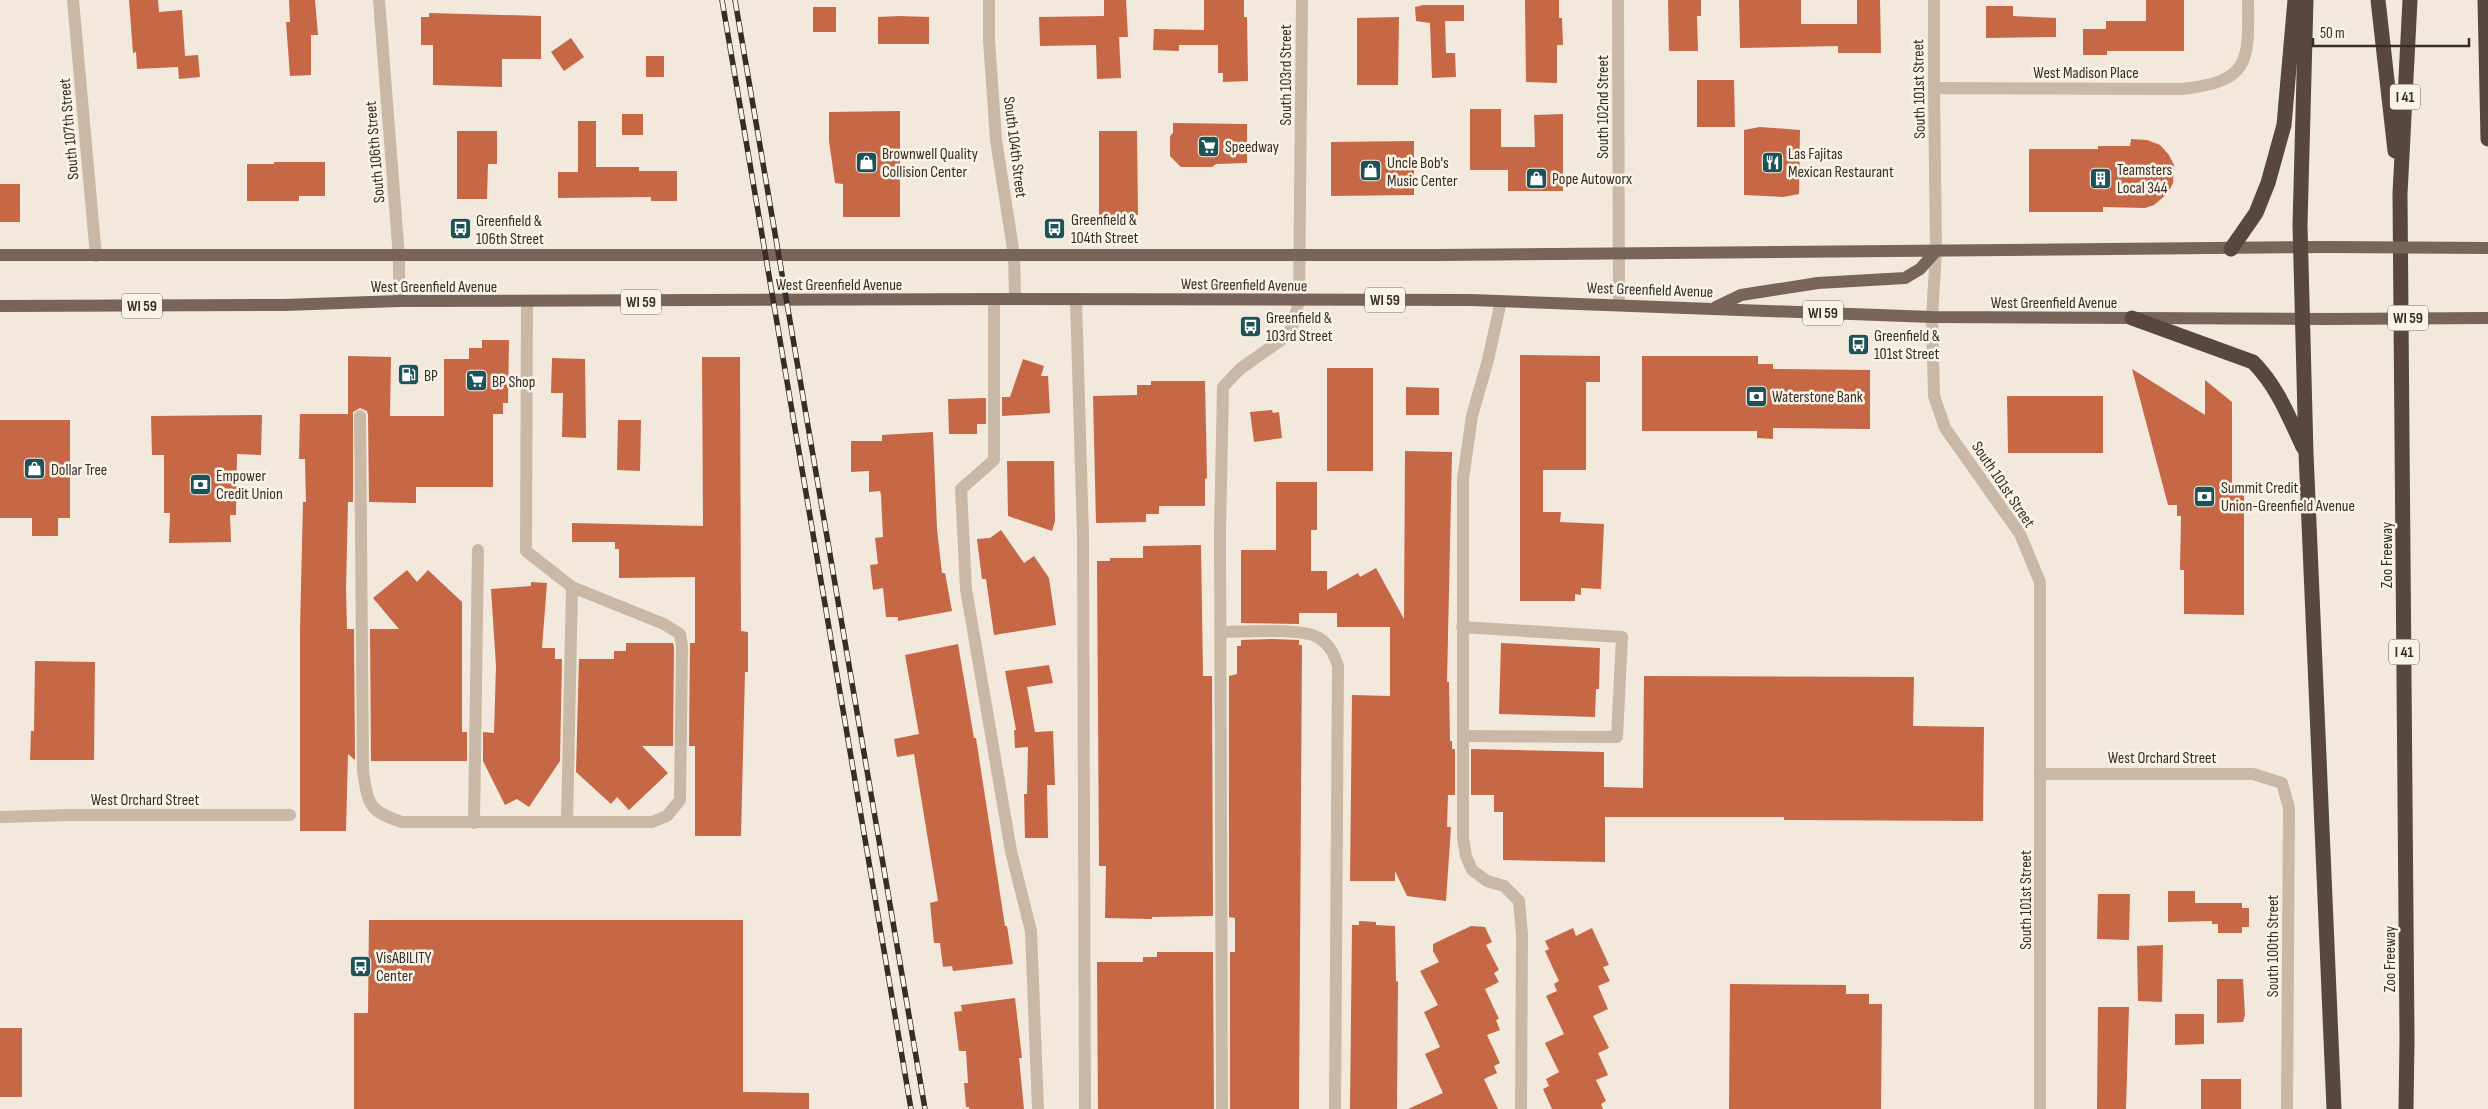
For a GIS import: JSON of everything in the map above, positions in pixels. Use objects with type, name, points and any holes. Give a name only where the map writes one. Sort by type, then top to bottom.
[{"type":"highway","points":[[2231,248],[2256,213],[2268,184],[2284,125],[2295,0]]},
{"type":"highway","points":[[2306,0],[2300,247],[2306,453],[2334,1109]]},
{"type":"highway","points":[[2378,0],[2400,194]]},
{"type":"highway","name":"Zoo Freeway","points":[[2406,1109],[2408,1039],[2400,194],[2410,0]]},
{"type":"highway","points":[[2485,0],[2488,139]]},
{"type":"highway","points":[[2132,318],[2253,362],[2262,370],[2277,391],[2306,453]]},
{"type":"main road","name":"West Greenfield Avenue","points":[[0,255],[399,257],[1014,256],[1618,254],[2300,247],[2488,248]]},
{"type":"main road","points":[[1714,308],[1742,296],[1818,283],[1905,278],[1920,269],[1936,251]]},
{"type":"main road","name":"West Greenfield Avenue","points":[[0,306],[284,305],[400,301],[994,299],[1501,301],[1932,317],[2488,318]]},
{"type":"street","name":"South 107th Street","points":[[73,0],[96,256]]},
{"type":"street","name":"South 106th Street","points":[[379,0],[399,257],[400,301]]},
{"type":"street","name":"South 104th Street","points":[[989,0],[989,40],[996,140],[1014,256],[1015,299]]},
{"type":"street","name":"South 103rd Street","points":[[1220,632],[1223,387],[1240,369],[1284,338],[1292,328],[1300,301],[1302,0]]},
{"type":"street","name":"South 102nd Street","points":[[1618,0],[1619,304]]},
{"type":"street","name":"South 101st Street","points":[[1934,0],[1936,251],[1932,317],[1934,396],[1945,428],[2020,534],[2040,582],[2040,1109]]},
{"type":"street","name":"West Madison Place","points":[[1934,88],[2181,89],[2212,84],[2234,74],[2243,64],[2247,53],[2248,0]]},
{"type":"street","points":[[994,299],[994,460],[961,489],[966,589],[1011,851],[1031,931],[1038,1109]]},
{"type":"street","points":[[1076,299],[1083,536],[1085,1109]]},
{"type":"street","points":[[1501,301],[1488,360],[1472,416],[1463,479],[1463,838],[1466,856],[1472,870],[1487,881],[1504,886],[1519,901],[1522,935],[1521,1109]]},
{"type":"street","points":[[360,416],[363,771],[367,798],[381,815],[402,822],[652,822],[667,816],[680,800],[682,646],[680,634],[664,624],[572,586],[526,551],[526,302]]},
{"type":"street","points":[[474,823],[478,550]]},
{"type":"street","points":[[567,822],[572,586]]},
{"type":"street","points":[[1462,627],[1622,637],[1617,737],[1463,736]]},
{"type":"street","points":[[1222,1109],[1220,632],[1303,632],[1318,637],[1332,649],[1338,666],[1335,1109]]},
{"type":"street","name":"West Orchard Street","points":[[2041,774],[2253,774],[2282,783]]},
{"type":"street","name":"South 100th Street","points":[[2282,783],[2288,808],[2287,1109]]},
{"type":"street","name":"West Orchard Street","points":[[0,817],[290,815]]},
{"type":"building","points":[[129,0],[158,0],[159,12],[182,10],[185,56],[198,55],[200,77],[179,79],[178,67],[137,69],[136,52],[133,53]]},
{"type":"building","points":[[289,0],[315,0],[318,35],[311,35],[311,75],[290,76],[286,22],[290,22]]},
{"type":"building","points":[[1104,0],[1126,0],[1128,37],[1119,37],[1121,78],[1097,79],[1096,45],[1040,46],[1039,17],[1104,16]]},
{"type":"building","points":[[1204,0],[1244,0],[1244,17],[1247,17],[1248,81],[1223,82],[1223,73],[1218,73],[1218,45],[1179,45],[1179,51],[1153,50],[1154,29],[1204,30]]},
{"type":"building","points":[[1525,0],[1559,0],[1559,18],[1562,18],[1563,45],[1557,45],[1557,83],[1526,82]]},
{"type":"building","points":[[1668,0],[1701,0],[1701,16],[1697,16],[1698,51],[1669,51]]},
{"type":"building","points":[[1739,0],[1801,0],[1801,24],[1857,24],[1857,0],[1880,0],[1881,53],[1838,53],[1838,46],[1740,48]]},
{"type":"building","points":[[2146,0],[2184,0],[2184,51],[2107,51],[2107,55],[2083,55],[2083,29],[2106,29],[2106,21],[2146,21]]},
{"type":"building","points":[[1423,5],[1464,5],[1464,21],[1445,21],[1446,53],[1455,53],[1456,77],[1432,78],[1430,23],[1416,21],[1415,7]]},
{"type":"building","points":[[1986,6],[2013,6],[2013,16],[2056,18],[2056,37],[1986,38]]},
{"type":"building","points":[[813,7],[836,7],[836,32],[813,32]]},
{"type":"building","points":[[429,13],[541,16],[541,59],[502,59],[502,87],[433,85],[433,45],[421,45],[421,17],[429,17]]},
{"type":"building","points":[[878,17],[929,17],[929,44],[878,44]]},
{"type":"building","points":[[1399,17],[1398,85],[1357,85],[1357,18]]},
{"type":"building","points":[[571,38],[584,57],[564,71],[551,52]]},
{"type":"building","points":[[646,56],[664,56],[664,77],[646,77]]},
{"type":"building","points":[[1697,80],[1734,80],[1735,127],[1697,127]]},
{"type":"building","points":[[1470,109],[1501,109],[1501,147],[1535,147],[1534,115],[1563,114],[1563,191],[1508,191],[1508,170],[1470,170]]},
{"type":"building","name":"Brownwell Quality Collision Center","points":[[900,111],[900,217],[843,217],[843,184],[835,183],[829,141],[829,112]]},
{"type":"building","points":[[622,114],[643,114],[643,135],[622,135]]},
{"type":"building","points":[[578,121],[596,121],[596,167],[639,167],[639,171],[677,171],[677,201],[651,201],[651,197],[558,198],[558,172],[578,172]]},
{"type":"building","name":"Speedway","points":[[1173,123],[1247,124],[1247,163],[1216,164],[1212,167],[1181,167],[1170,156],[1170,136],[1173,133]]},
{"type":"building","name":"Las Fajitas Mexican Restaurant","points":[[1760,127],[1800,130],[1799,194],[1783,197],[1744,195],[1744,130]]},
{"type":"building","points":[[457,131],[497,131],[497,164],[488,164],[487,199],[457,199]]},
{"type":"building","points":[[1099,131],[1137,131],[1138,215],[1099,216]]},
{"type":"building","name":"Teamsters Local 344","points":[[2131,139],[2147,140],[2160,145],[2169,155],[2174,165],[2173,183],[2168,193],[2154,205],[2145,208],[2103,207],[2103,212],[2029,212],[2029,149],[2098,149],[2098,146],[2130,146]]},
{"type":"building","points":[[1414,141],[1414,195],[1331,196],[1331,142]]},
{"type":"building","points":[[274,162],[325,162],[325,196],[299,196],[299,201],[247,201],[247,164],[274,164]]},
{"type":"building","points":[[0,184],[20,184],[20,222],[0,222]]},
{"type":"building","points":[[482,340],[509,340],[508,403],[503,403],[503,414],[493,414],[493,487],[416,487],[416,503],[369,502],[368,415],[367,411],[360,408],[353,412],[353,502],[348,502],[346,590],[347,629],[354,629],[355,760],[348,754],[346,831],[300,831],[300,629],[303,502],[306,502],[305,459],[299,459],[300,414],[348,414],[348,356],[391,357],[390,416],[444,416],[444,359],[469,359],[469,348],[482,348]]},
{"type":"building","points":[[1520,355],[1600,356],[1600,382],[1586,382],[1586,470],[1543,470],[1543,512],[1561,512],[1560,522],[1604,524],[1601,589],[1581,588],[1581,595],[1575,594],[1575,601],[1520,601]]},
{"type":"building","name":"Waterstone Bank","points":[[1642,356],[1758,356],[1758,364],[1773,364],[1773,369],[1870,370],[1870,429],[1773,428],[1773,439],[1757,438],[1757,431],[1642,431]]},
{"type":"building","points":[[702,357],[740,357],[741,631],[748,632],[748,672],[745,672],[741,836],[695,836],[695,746],[689,746],[690,643],[695,643],[695,577],[619,578],[619,549],[615,549],[615,542],[572,542],[572,523],[703,526]]},
{"type":"building","points":[[552,358],[585,359],[586,438],[562,437],[563,393],[551,393]]},
{"type":"building","points":[[1023,359],[1044,366],[1041,376],[1048,376],[1050,413],[1002,416],[1002,397],[1010,397]]},
{"type":"building","points":[[1327,368],[1373,368],[1373,471],[1327,471]]},
{"type":"building","name":"Summit Credit Union-Greenfield Avenue","points":[[2132,369],[2205,415],[2205,380],[2232,402],[2232,486],[2244,487],[2244,615],[2184,614],[2184,570],[2180,570],[2181,516],[2177,516],[2177,505],[2168,505]]},
{"type":"building","points":[[1151,381],[1205,381],[1207,478],[1205,479],[1205,506],[1159,506],[1159,514],[1146,514],[1146,522],[1096,523],[1093,396],[1137,395],[1137,385],[1151,385]]},
{"type":"building","points":[[1406,387],[1439,388],[1439,415],[1406,415]]},
{"type":"building","points":[[2007,396],[2103,396],[2103,453],[2008,453]]},
{"type":"building","points":[[986,398],[986,424],[977,424],[977,434],[949,434],[948,399]]},
{"type":"building","points":[[1272,410],[1273,413],[1279,412],[1282,438],[1254,442],[1250,412]]},
{"type":"building","name":"Empower Credit Union","points":[[262,415],[261,455],[237,454],[236,515],[230,515],[231,542],[169,543],[170,513],[164,513],[164,455],[152,455],[151,416]]},
{"type":"building","name":"Dollar Tree","points":[[0,420],[70,420],[70,518],[58,518],[58,536],[32,536],[32,518],[0,518]]},
{"type":"building","points":[[618,420],[641,420],[640,471],[617,470]]},
{"type":"building","points":[[933,432],[937,529],[942,573],[945,573],[952,611],[898,621],[898,617],[886,617],[883,588],[873,590],[870,565],[878,564],[875,538],[883,537],[881,495],[880,491],[869,492],[869,471],[851,472],[851,441],[882,441],[882,435]]},
{"type":"building","points":[[1405,451],[1452,452],[1447,682],[1449,682],[1450,741],[1452,741],[1452,749],[1455,749],[1455,795],[1448,795],[1447,827],[1451,827],[1446,901],[1407,896],[1395,871],[1395,881],[1350,881],[1352,695],[1390,696],[1390,627],[1337,627],[1337,613],[1299,613],[1299,624],[1241,623],[1241,550],[1276,550],[1276,482],[1317,482],[1317,530],[1311,530],[1311,571],[1327,571],[1327,590],[1358,573],[1360,577],[1376,568],[1404,619]]},
{"type":"building","points":[[1007,461],[1054,461],[1055,521],[1052,531],[1008,516]]},
{"type":"building","points":[[1001,530],[1024,563],[1034,556],[1049,578],[1056,625],[994,635],[986,579],[982,579],[977,539],[990,538]]},
{"type":"building","points":[[1201,545],[1203,676],[1212,676],[1213,916],[1152,917],[1152,919],[1105,918],[1106,866],[1099,866],[1097,561],[1110,561],[1110,558],[1143,558],[1143,546]]},
{"type":"building","points":[[407,570],[417,582],[428,570],[462,602],[462,732],[467,732],[467,761],[371,761],[370,629],[399,629],[373,598]]},
{"type":"building","points":[[531,582],[547,583],[542,648],[555,648],[555,659],[562,659],[560,761],[529,807],[517,799],[505,805],[483,761],[483,732],[494,733],[496,666],[491,589],[531,586]]},
{"type":"building","points":[[1241,640],[1299,640],[1299,645],[1302,645],[1299,1109],[1230,1109],[1230,952],[1235,952],[1235,918],[1229,917],[1229,676],[1237,674],[1237,646],[1241,646]]},
{"type":"building","points":[[626,643],[673,643],[674,647],[673,746],[642,746],[668,773],[629,810],[617,797],[611,804],[576,772],[579,659],[614,659],[614,651],[626,651]]},
{"type":"building","points":[[1501,643],[1600,648],[1599,689],[1596,689],[1595,717],[1499,714]]},
{"type":"building","points":[[958,644],[974,738],[976,738],[1005,926],[1007,926],[1013,964],[953,971],[952,966],[943,967],[940,943],[934,943],[930,903],[938,901],[914,754],[897,757],[894,739],[919,734],[905,655]]},
{"type":"building","points":[[35,661],[95,662],[94,760],[30,760],[31,731],[34,731]]},
{"type":"building","points":[[1049,665],[1053,683],[1027,687],[1035,732],[1053,731],[1055,785],[1047,785],[1048,838],[1025,838],[1024,794],[1027,794],[1028,747],[1015,748],[1014,730],[1016,730],[1005,671]]},
{"type":"building","points":[[1644,676],[1914,677],[1913,726],[1984,727],[1983,821],[1784,820],[1784,817],[1605,817],[1605,862],[1503,860],[1503,812],[1494,812],[1494,795],[1471,795],[1471,749],[1604,752],[1604,787],[1643,788]]},
{"type":"building","points":[[2168,891],[2195,891],[2195,903],[2242,903],[2242,908],[2249,908],[2249,927],[2242,927],[2242,933],[2218,933],[2218,924],[2212,924],[2212,921],[2168,922]]},
{"type":"building","points":[[2098,894],[2130,894],[2129,940],[2097,939]]},
{"type":"building","points":[[369,920],[743,920],[743,1092],[809,1093],[809,1109],[354,1109],[354,1013],[368,1013]]},
{"type":"building","points":[[1359,921],[1376,922],[1376,925],[1395,926],[1396,982],[1398,981],[1397,1109],[1350,1109],[1352,925],[1359,925]]},
{"type":"building","points":[[1471,926],[1485,927],[1492,942],[1486,945],[1499,970],[1494,973],[1499,982],[1485,989],[1499,1019],[1496,1020],[1500,1030],[1487,1035],[1500,1063],[1494,1066],[1497,1073],[1484,1079],[1498,1109],[1408,1109],[1443,1093],[1425,1054],[1440,1047],[1424,1012],[1438,1005],[1420,971],[1439,962],[1433,951],[1433,944]]},
{"type":"building","points":[[1573,928],[1576,936],[1592,928],[1609,965],[1603,967],[1610,981],[1598,986],[1608,1009],[1593,1016],[1609,1048],[1598,1053],[1608,1075],[1596,1080],[1606,1101],[1601,1104],[1603,1109],[1552,1109],[1543,1089],[1549,1086],[1546,1079],[1559,1072],[1545,1043],[1564,1034],[1546,996],[1557,991],[1554,984],[1559,981],[1545,951],[1549,949],[1545,941]]},
{"type":"building","points":[[2163,945],[2162,1002],[2138,1001],[2137,946]]},
{"type":"building","points":[[1157,952],[1213,952],[1214,1109],[1098,1109],[1097,962],[1143,962],[1143,957],[1157,957]]},
{"type":"building","points":[[2217,979],[2243,979],[2245,1015],[2243,1022],[2217,1023]]},
{"type":"building","points":[[1730,984],[1846,985],[1846,994],[1869,994],[1869,1004],[1882,1004],[1881,1109],[1729,1109]]},
{"type":"building","points":[[1015,998],[1022,1058],[1019,1058],[1024,1109],[969,1109],[969,1107],[966,1107],[964,1083],[968,1083],[966,1051],[959,1051],[954,1012],[962,1011],[961,1005]]},
{"type":"building","points":[[2098,1007],[2129,1007],[2126,1109],[2097,1109]]},
{"type":"building","points":[[2175,1014],[2204,1014],[2204,1044],[2175,1045]]},
{"type":"building","points":[[0,1028],[22,1028],[22,1097],[0,1097]]},
{"type":"building","points":[[2201,1079],[2241,1079],[2241,1109],[2201,1109]]},
{"type":"railway","points":[[722,0],[911,1109]]},
{"type":"railway","points":[[735,0],[925,1109]]},
{"type":"place","name":"Speedway","points":[[1209,146]]},
{"type":"place","name":"Brownwell Quality Collision Center","points":[[866,162]]},
{"type":"place","name":"Las Fajitas Mexican Restaurant","points":[[1772,162]]},
{"type":"place","name":"Uncle Bob's Music Center","points":[[1371,171]]},
{"type":"place","name":"Pope Autoworx","points":[[1536,178]]},
{"type":"place","name":"Teamsters Local 344","points":[[2101,178]]},
{"type":"place","name":"Greenfield & 104th Street","points":[[1055,228]]},
{"type":"place","name":"Greenfield & 106th Street","points":[[460,229]]},
{"type":"place","name":"Greenfield & 103rd Street","points":[[1250,326]]},
{"type":"place","name":"Greenfield & 101st Street","points":[[1858,344]]},
{"type":"place","name":"BP","points":[[408,375]]},
{"type":"place","name":"BP Shop","points":[[476,381]]},
{"type":"place","name":"Waterstone Bank","points":[[1756,396]]},
{"type":"place","name":"Dollar Tree","points":[[35,469]]},
{"type":"place","name":"Empower Credit Union","points":[[200,484]]},
{"type":"place","name":"Summit Credit Union-Greenfield Avenue","points":[[2205,496]]},
{"type":"place","name":"VisABILITY Center","points":[[360,966]]}]
